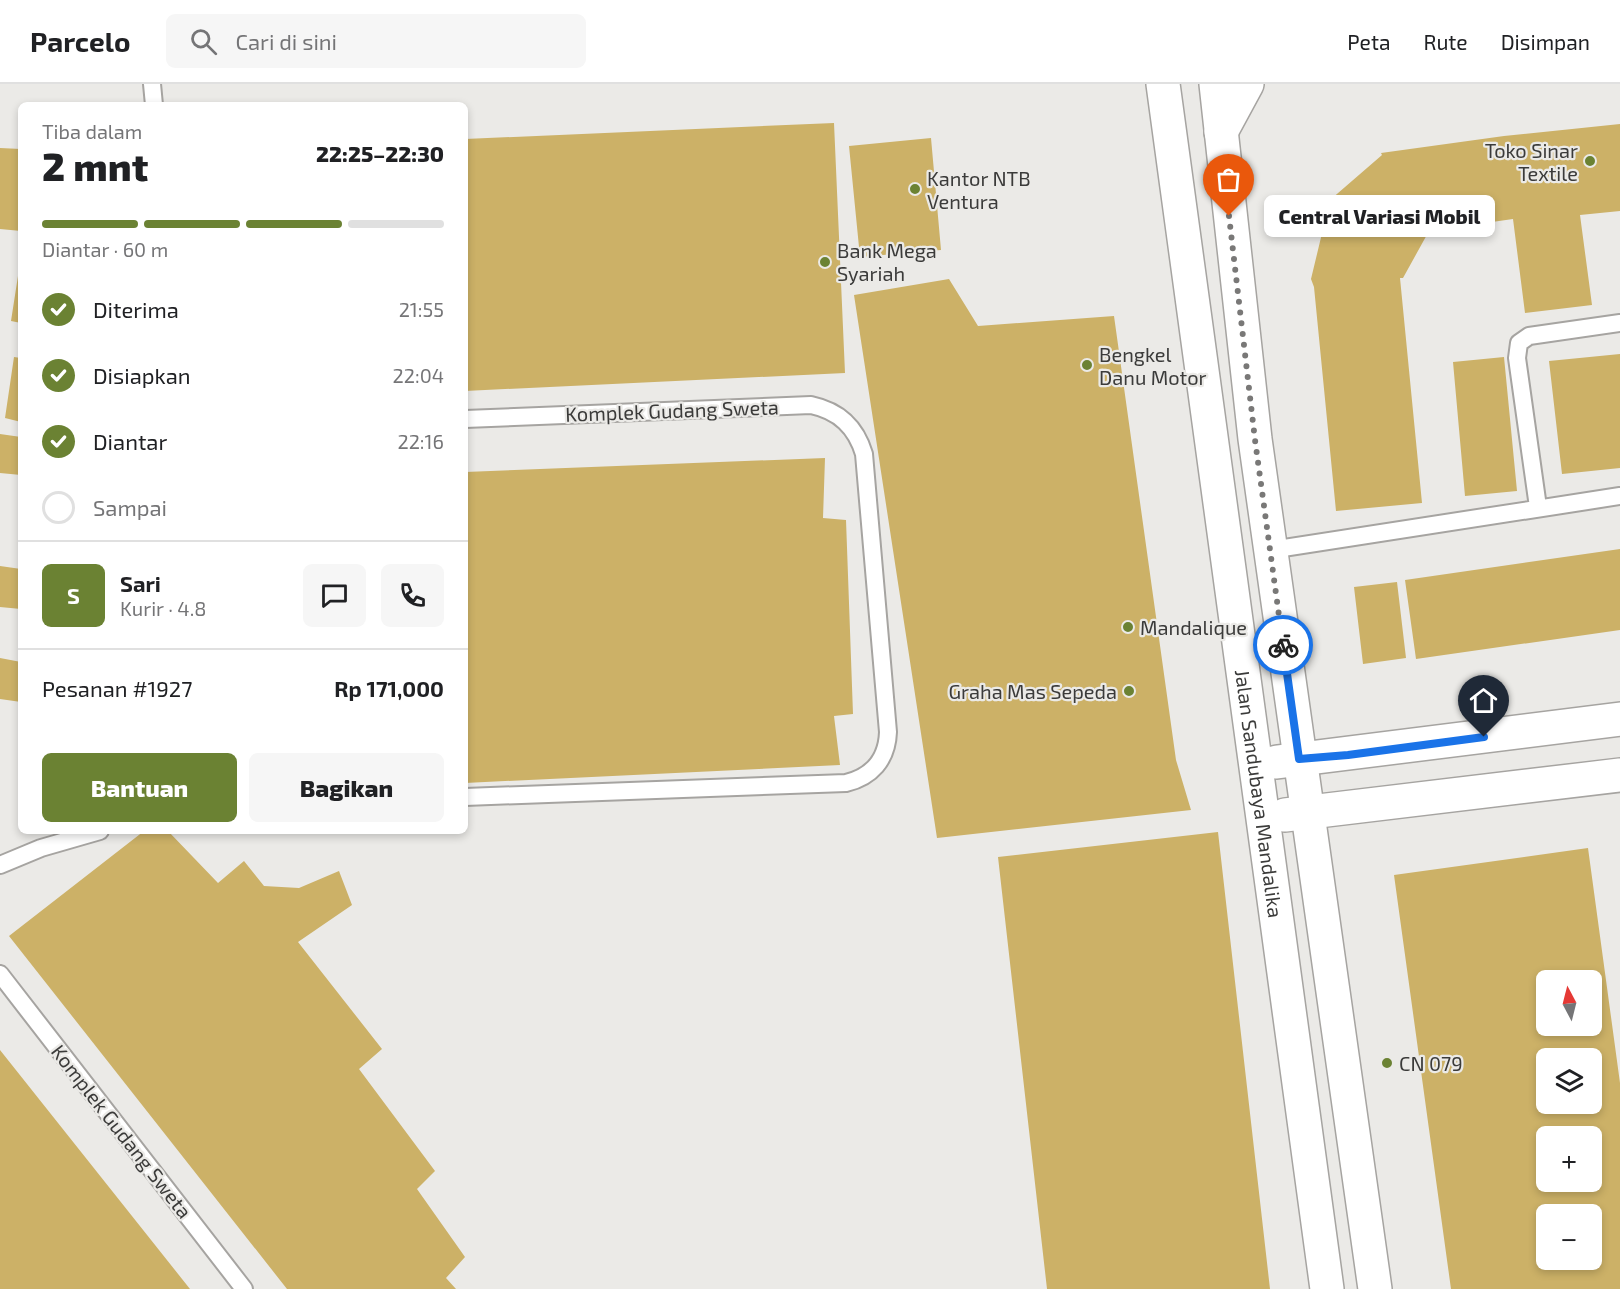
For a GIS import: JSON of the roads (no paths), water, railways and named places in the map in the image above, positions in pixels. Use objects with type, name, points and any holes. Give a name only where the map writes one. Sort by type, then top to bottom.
[{"type":"main road","name":"Jalan Sandubaya Mandalika","points":[[1163,84],[1327,1289]]},
{"type":"main road","points":[[1216,84],[1255,440],[1376,1289]]},
{"type":"main road","points":[[1221,132],[1247,84]]},
{"type":"main road","points":[[1255,766],[1620,718]]},
{"type":"main road","points":[[1262,818],[1620,775]]},
{"type":"lane","points":[[152,84],[154,102]]},
{"type":"lane","points":[[1538,507],[1517,358],[1519,343],[1529,336],[1620,323]]},
{"type":"lane","name":"Komplek Gudang Sweta","points":[[468,419],[811,405],[830,411],[846,421],[862,446],[865,463],[888,732],[883,756],[868,774],[846,783],[468,797]]},
{"type":"lane","points":[[1270,550],[1620,496]]},
{"type":"lane","points":[[0,865],[42,848],[90,834]]},
{"type":"lane","name":"Komplek Gudang Sweta","points":[[0,974],[244,1289]]},
{"type":"place","name":"Toko Sinar Textile","points":[[1590,161]]},
{"type":"place","name":"Kantor NTB Ventura","points":[[915,189]]},
{"type":"place","name":"Central Variasi Mobil","points":[[1229,216]]},
{"type":"place","name":"Bank Mega Syariah","points":[[825,262]]},
{"type":"place","name":"Bengkel Danu Motor","points":[[1087,365]]},
{"type":"place","name":"Mandalique","points":[[1128,627]]},
{"type":"place","name":"Graha Mas Sepeda","points":[[1129,691]]},
{"type":"place","name":"CN 079","points":[[1387,1063]]}]
